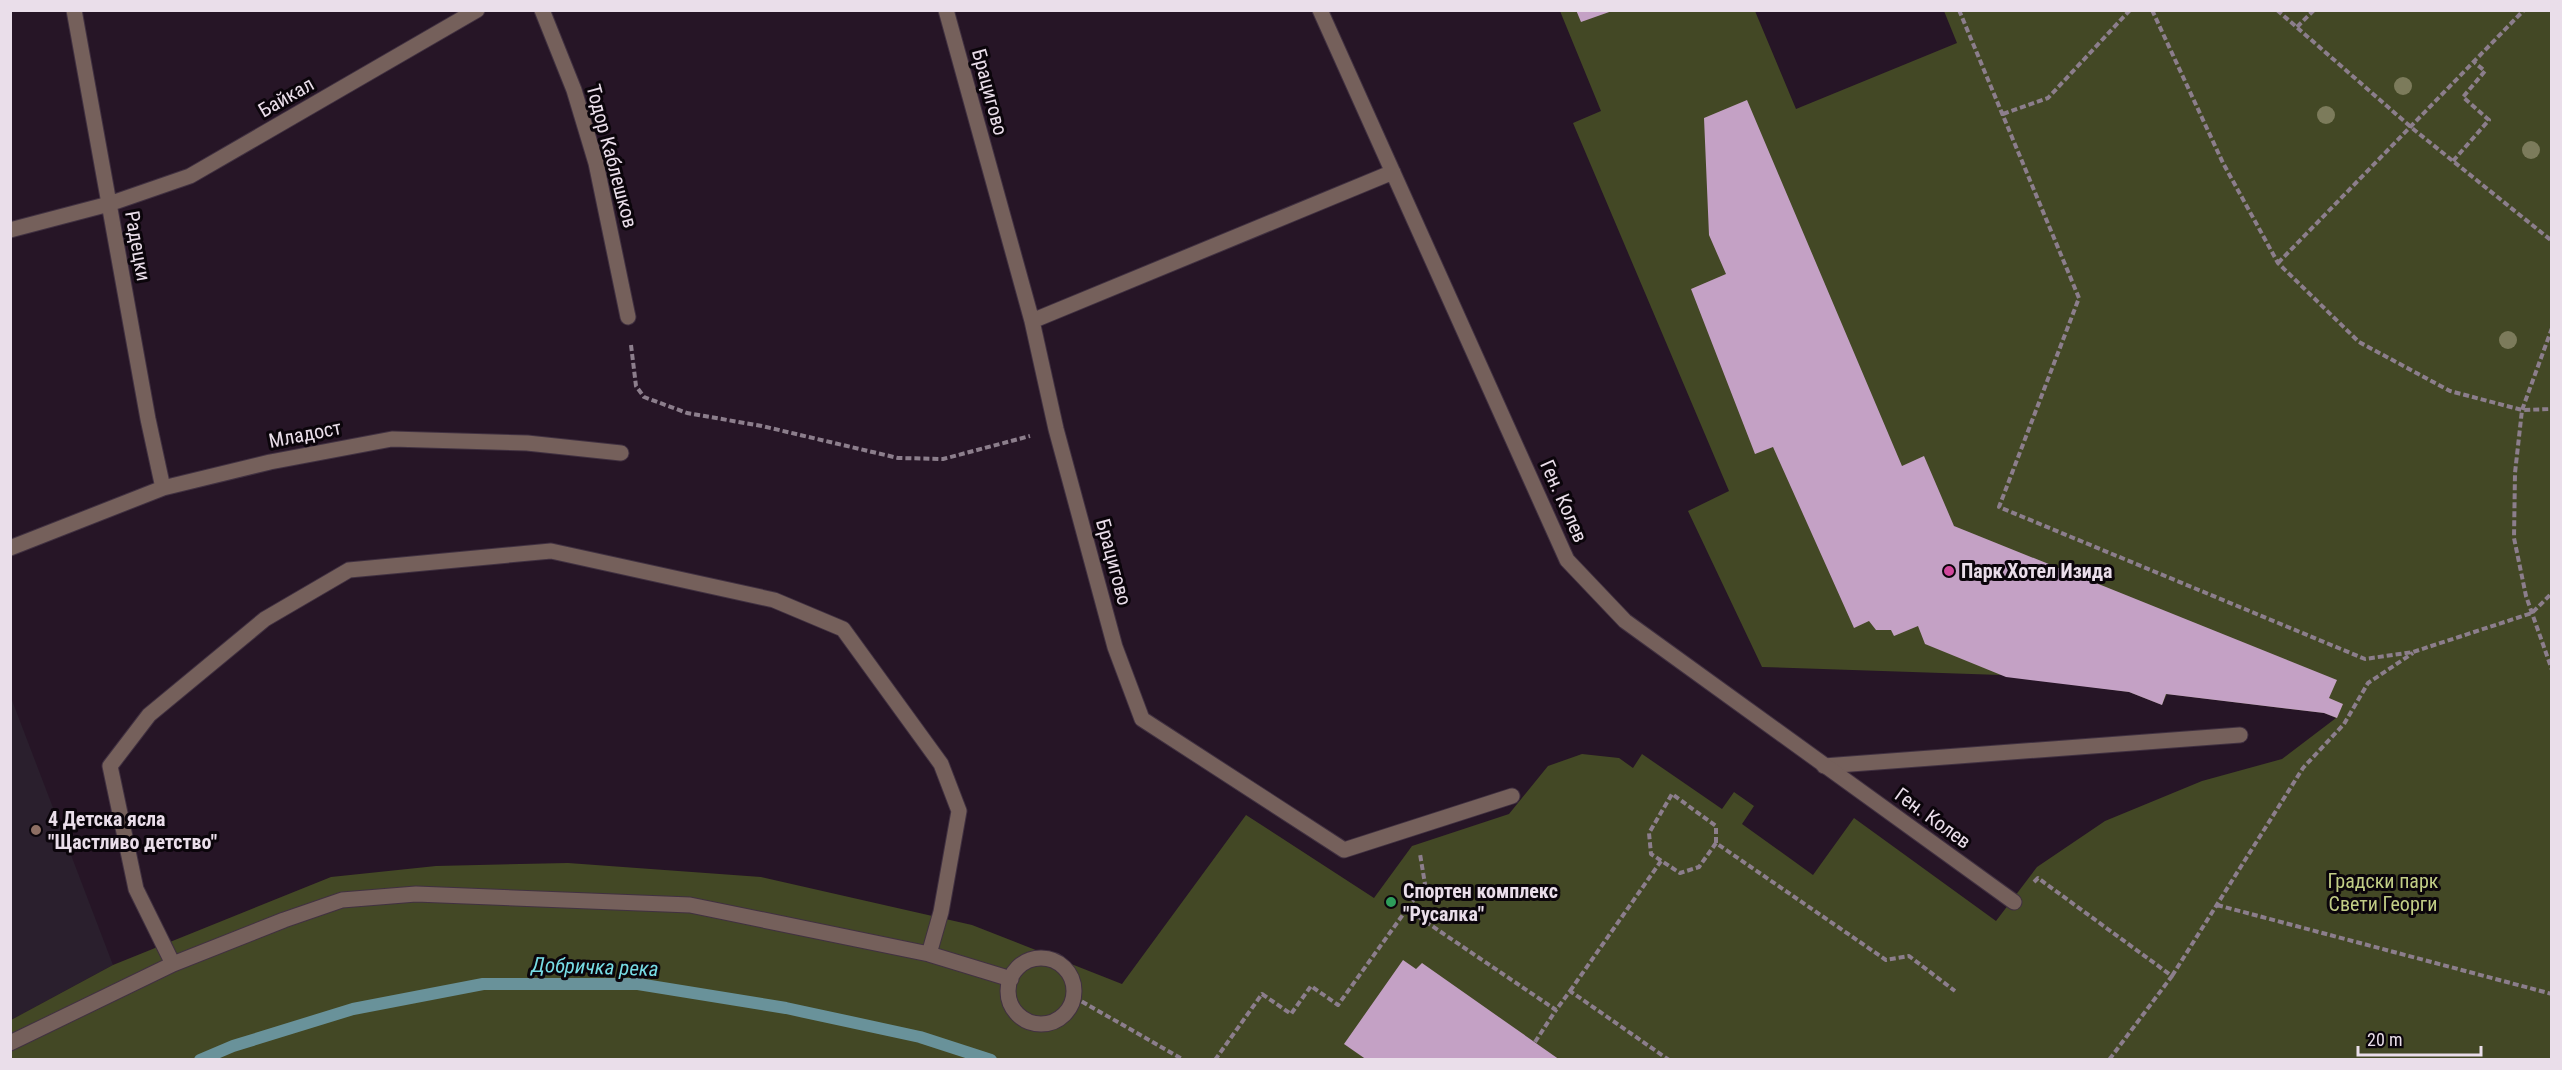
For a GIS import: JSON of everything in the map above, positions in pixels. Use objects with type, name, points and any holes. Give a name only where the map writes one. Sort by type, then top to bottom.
[{"type":"street","name":"Радецки","points":[[74,10],[147,419],[163,488]]},
{"type":"street","name":"Байкал","points":[[10,230],[109,204],[190,176],[477,10]]},
{"type":"street","name":"Тодор Каблешков","points":[[542,10],[574,90],[596,163],[628,316]]},
{"type":"street","name":"Брацигово","points":[[946,10],[1032,321],[1056,429],[1115,647],[1142,719],[1344,850],[1512,796]]},
{"type":"street","name":"Ген. Колев","points":[[1320,10],[1567,560],[1625,621],[2014,902]]},
{"type":"street","points":[[1032,321],[1393,172]]},
{"type":"street","name":"Младост","points":[[10,548],[163,488],[270,462],[392,439],[527,443],[621,453]]},
{"type":"street","points":[[173,964],[136,889],[110,766],[148,715],[265,619],[349,570],[552,551],[774,600],[843,629],[941,764],[959,811],[941,912],[929,954]]},
{"type":"street","points":[[1824,766],[2240,735]]},
{"type":"street","points":[[10,1043],[173,964],[342,900],[416,894],[690,905],[929,954],[1011,979]]},
{"type":"street","points":[[1041,958],[1058,963],[1071,978],[1074,997],[1070,1008],[1054,1022],[1032,1023],[1014,1010],[1008,990],[1011,979],[1023,965],[1041,958]]},
{"type":"path","points":[[1959,10],[2079,298],[1999,507],[2366,659],[2414,652],[2532,613],[2552,593]]},
{"type":"path","points":[[2002,114],[2048,98],[2130,10]]},
{"type":"path","points":[[2152,10],[2223,163],[2278,263],[2358,342],[2450,391],[2522,410],[2552,409]]},
{"type":"path","points":[[2277,10],[2412,128],[2552,241]]},
{"type":"path","points":[[2297,27],[2314,10]]},
{"type":"path","points":[[2278,263],[2412,128],[2524,10]]},
{"type":"path","points":[[2452,161],[2489,120],[2463,97],[2485,71],[2475,63]]},
{"type":"path","points":[[628,316],[636,386],[644,397],[687,413],[762,426],[898,458],[943,459],[1056,429]]},
{"type":"path","points":[[2552,327],[2522,410],[2515,473],[2514,538],[2532,613],[2552,670]]},
{"type":"path","points":[[2109,1059],[2172,976],[2302,768],[2344,724],[2368,683],[2414,652]]},
{"type":"path","points":[[1672,794],[1716,826],[1716,843],[1699,867],[1680,873],[1651,854],[1648,832],[1672,794]]},
{"type":"path","points":[[1215,1059],[1262,994],[1291,1014],[1311,986],[1338,1005],[1425,884],[1415,827]]},
{"type":"path","points":[[1716,843],[1886,960],[1909,956],[1955,991]]},
{"type":"path","points":[[1535,1042],[1661,861]]},
{"type":"path","points":[[2014,902],[2038,878],[2172,976]]},
{"type":"path","points":[[2217,905],[2552,994]]},
{"type":"path","points":[[1407,909],[1557,1010]]},
{"type":"path","points":[[1570,991],[1669,1059]]},
{"type":"path","points":[[1074,997],[1184,1059]]},
{"type":"shaded area","name":"4 Детска ясла \"Щастливо детство\"","points":[[10,695],[113,965],[11,1020],[10,1020]]},
{"type":"green space","name":"Градски парк Свети Георги","points":[[1560,11],[1755,11],[1796,109],[1957,43],[1944,11],[2551,11],[2551,1059],[11,1060],[11,1020],[113,965],[331,877],[436,866],[568,863],[761,877],[972,925],[1122,984],[1246,815],[1374,898],[1412,846],[1509,814],[1548,766],[1582,754],[1619,758],[1633,768],[1642,754],[1722,809],[1734,792],[1754,806],[1742,824],[1813,875],[1854,818],[1996,921],[2037,867],[2105,821],[2202,781],[2282,759],[2336,718],[2324,713],[2167,694],[2162,705],[2129,692],[2001,675],[1762,667],[1688,511],[1729,491],[1573,123],[1601,111]]},
{"type":"building","points":[[1576,10],[1612,10],[1612,11],[1581,22]]},
{"type":"building","points":[[1747,100],[1902,466],[1924,456],[1954,526],[2337,680],[2329,698],[2343,704],[2337,718],[2324,713],[2166,694],[2162,705],[2129,692],[2006,677],[1925,644],[1918,626],[1894,636],[1891,630],[1876,630],[1869,621],[1854,628],[1773,447],[1755,454],[1691,289],[1726,274],[1709,235],[1704,118]]},
{"type":"building","points":[[1403,960],[1416,969],[1422,963],[1560,1060],[1367,1060],[1344,1044]]},
{"type":"waterway","name":"Добричка река","points":[[200,1060],[233,1046],[353,1009],[483,984],[638,984],[786,1008],[920,1037],[991,1060]]},
{"type":"place","name":"Парк Хотел Изида","points":[[1949,571]]},
{"type":"place","name":"4 Детска ясла \"Щастливо детство\"","points":[[36,830]]},
{"type":"place","name":"Спортен комплекс \"Русалка\"","points":[[1391,902]]}]
